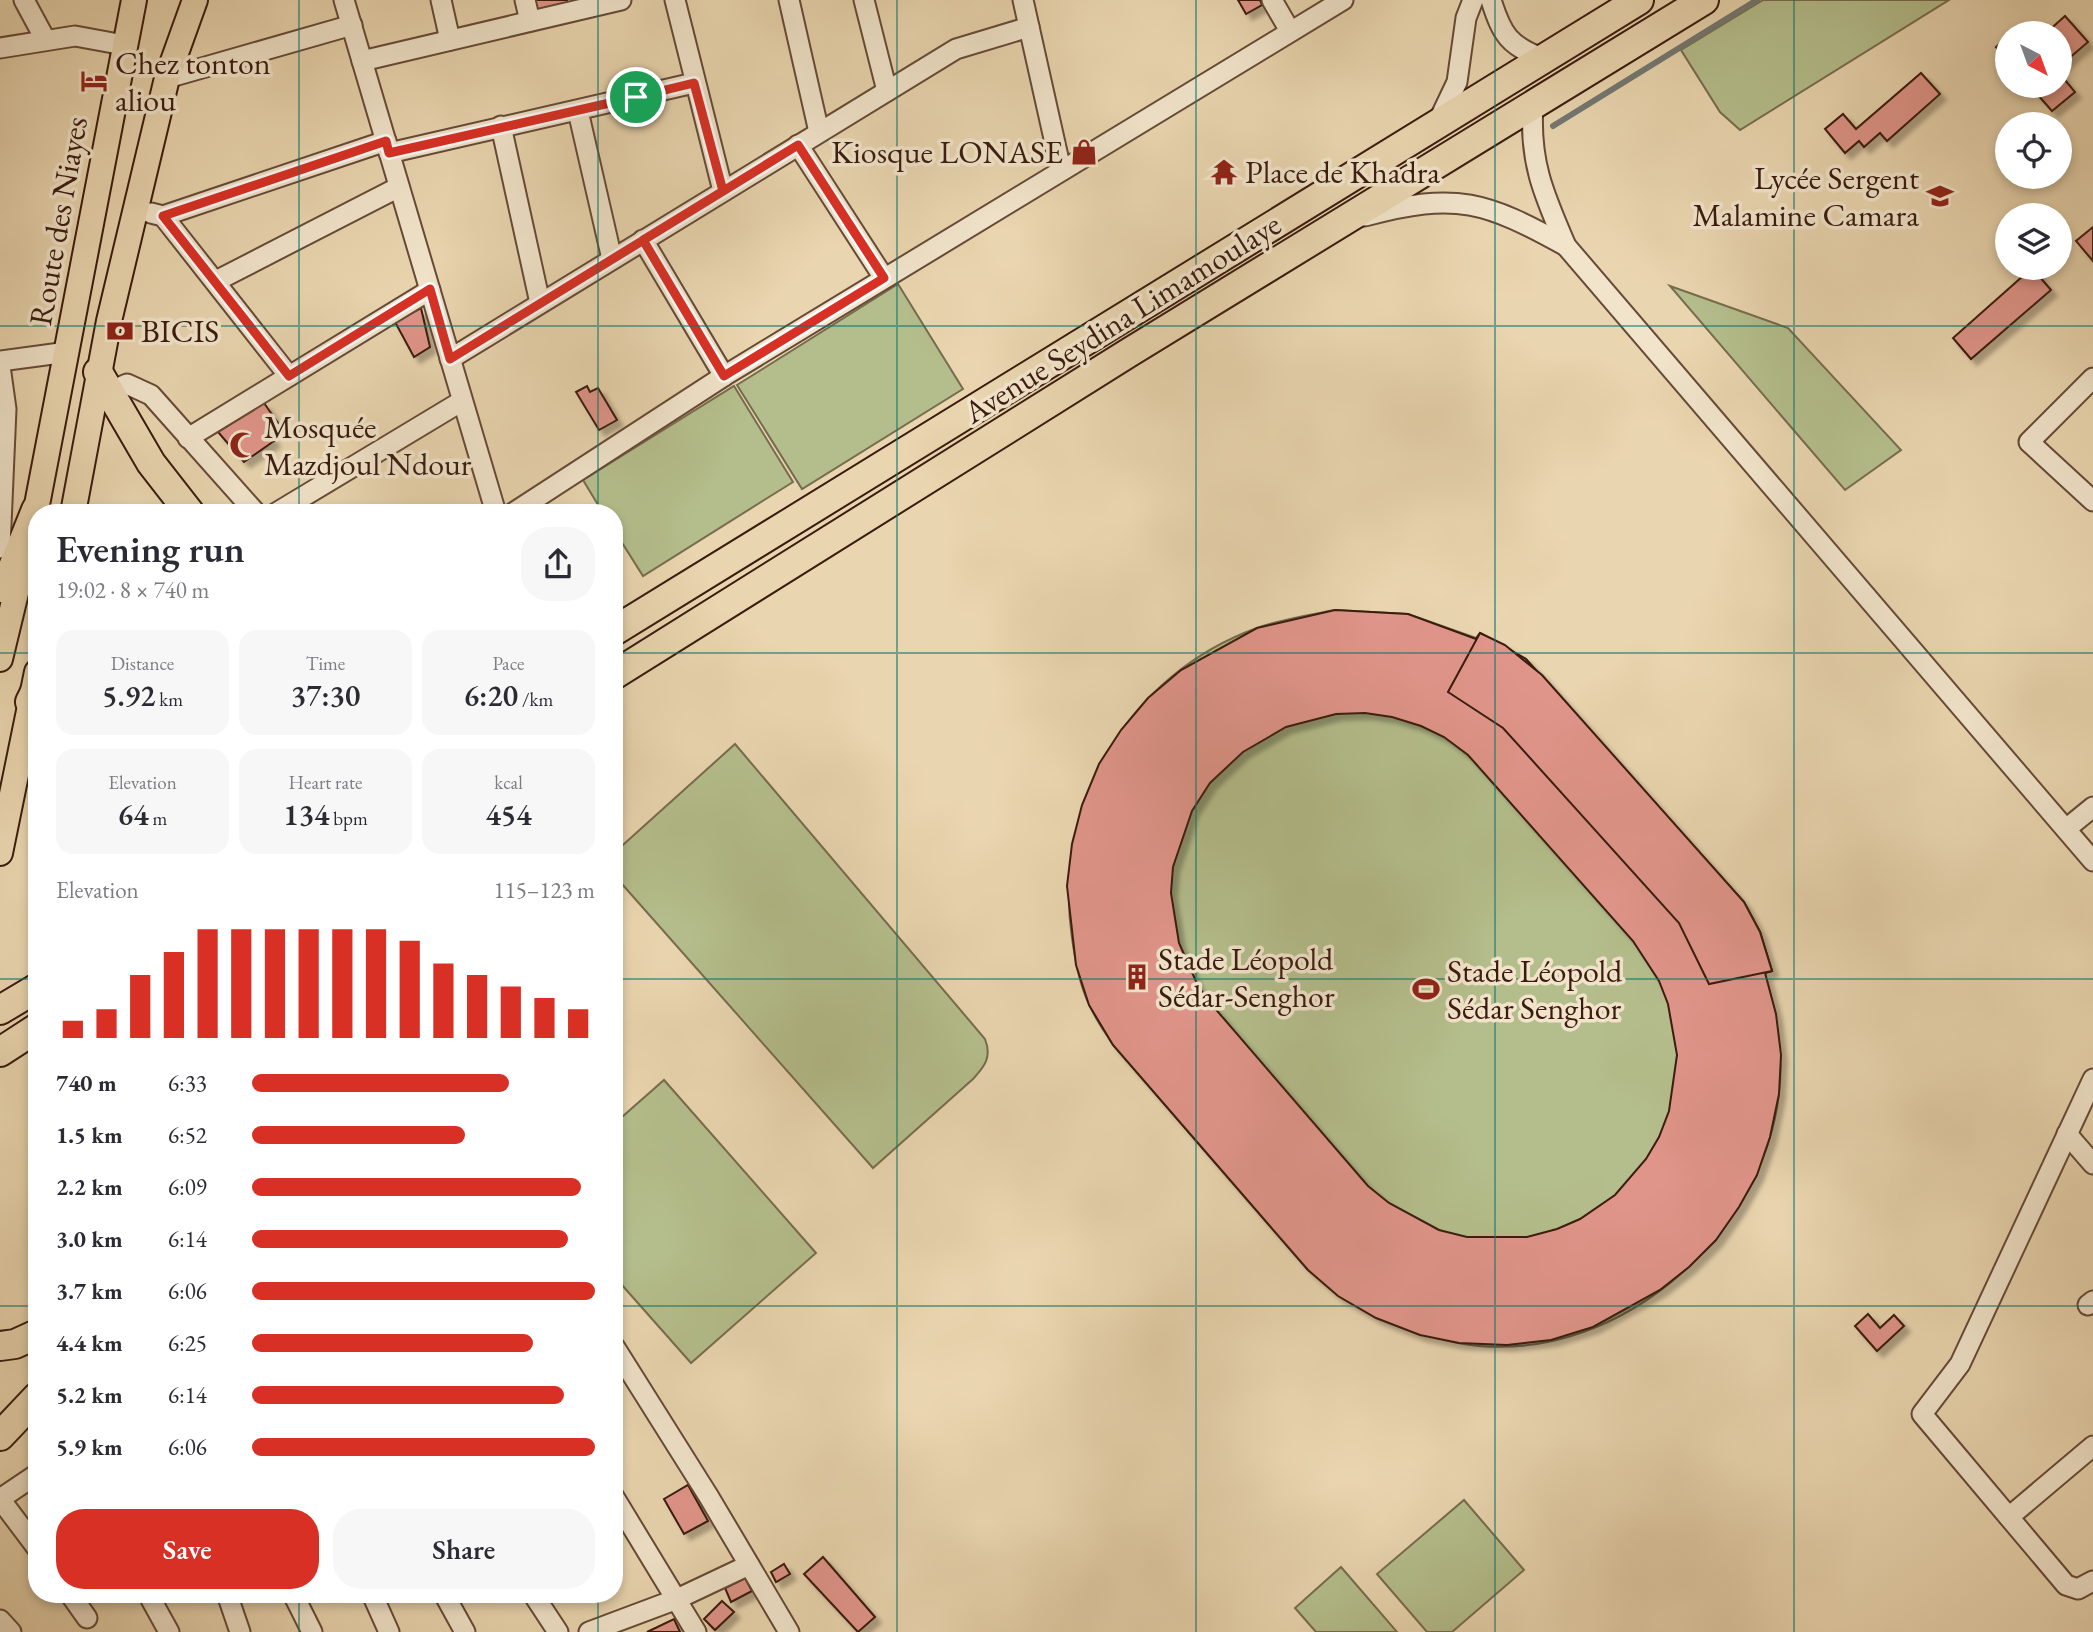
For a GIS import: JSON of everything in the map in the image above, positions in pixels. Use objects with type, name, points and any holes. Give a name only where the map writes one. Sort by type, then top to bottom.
[{"type":"highway","name":"Avenue Seydina Limamoulaye","points":[[623,626],[1639,0]]},
{"type":"highway","name":"Avenue Seydina Limamoulaye","points":[[623,669],[1130,352],[1704,0]]},
{"type":"highway","points":[[105,382],[150,463],[183,504]]},
{"type":"highway","points":[[0,588],[13,567],[28,530]]},
{"type":"highway","points":[[623,621],[644,613]]},
{"type":"highway","points":[[0,1010],[28,993]]},
{"type":"highway","points":[[0,1052],[28,1034]]},
{"type":"highway","points":[[0,1346],[15,1344],[28,1338]]},
{"type":"highway","points":[[0,1436],[28,1406]]},
{"type":"main road","name":"Route des Niayes","points":[[37,504],[134,0]]},
{"type":"main road","points":[[75,504],[105,382],[136,209],[167,78],[195,0]]},
{"type":"main road","name":"Route des Niayes","points":[[0,659],[28,543]]},
{"type":"main road","points":[[0,853],[28,719]]},
{"type":"street","points":[[24,0],[45,39]]},
{"type":"street","points":[[344,0],[493,504]]},
{"type":"street","points":[[441,0],[450,40]]},
{"type":"street","points":[[525,0],[530,21]]},
{"type":"street","points":[[675,0],[723,191]]},
{"type":"street","points":[[789,0],[819,132]]},
{"type":"street","points":[[864,0],[887,91]]},
{"type":"street","points":[[1272,0],[1290,31]]},
{"type":"street","points":[[527,504],[724,376],[1343,0]]},
{"type":"street","points":[[1437,124],[1457,82],[1466,18],[1473,0]]},
{"type":"street","points":[[1491,0],[1502,31],[1512,45],[1544,59]]},
{"type":"street","points":[[362,61],[612,1]]},
{"type":"street","points":[[1026,2],[1029,27],[1061,170]]},
{"type":"street","points":[[167,78],[352,25]]},
{"type":"street","points":[[450,359],[956,48],[1029,27]]},
{"type":"street","points":[[0,48],[75,36],[124,45]]},
{"type":"street","points":[[136,209],[163,216],[388,147],[579,111],[694,83]]},
{"type":"street","points":[[1533,105],[1533,156],[1539,184],[1566,246],[2093,861]]},
{"type":"street","points":[[579,111],[612,259]]},
{"type":"street","points":[[502,127],[540,303]]},
{"type":"street","points":[[798,145],[884,278]]},
{"type":"street","points":[[216,281],[399,187]]},
{"type":"street","points":[[1345,222],[1387,210],[1449,201],[1513,217],[1566,246]]},
{"type":"street","points":[[163,216],[289,376]]},
{"type":"street","points":[[643,240],[724,376]]},
{"type":"street","points":[[188,438],[430,289]]},
{"type":"street","points":[[0,361],[68,352]]},
{"type":"street","points":[[0,366],[6,408],[2,438],[1,544]]},
{"type":"street","points":[[105,382],[141,388],[159,403],[248,504]]},
{"type":"street","points":[[2090,387],[2029,442],[2093,501]]},
{"type":"street","points":[[291,504],[462,401]]},
{"type":"street","points":[[2066,828],[2093,807]]},
{"type":"street","points":[[2093,1079],[1960,1364],[1922,1413],[2066,1585],[2078,1589],[2093,1581]]},
{"type":"street","points":[[2067,1134],[2093,1164]]},
{"type":"street","points":[[623,1361],[789,1632]]},
{"type":"street","points":[[2009,1517],[2093,1446]]},
{"type":"street","points":[[28,1480],[0,1499],[28,1536]]},
{"type":"street","points":[[623,1512],[696,1632]]},
{"type":"street","points":[[589,1632],[677,1599],[749,1565]]},
{"type":"street","points":[[76,1603],[87,1618]]},
{"type":"street","points":[[153,1603],[169,1632]]},
{"type":"street","points":[[230,1603],[240,1632]]},
{"type":"street","points":[[298,1603],[312,1632]]},
{"type":"street","points":[[376,1603],[389,1632]]},
{"type":"street","points":[[449,1603],[465,1632]]},
{"type":"street","points":[[539,1603],[558,1632]]},
{"type":"street","points":[[0,1620],[11,1632]]},
{"type":"green space","points":[[1763,0],[1949,0],[1740,130],[1720,112],[1681,50]]},
{"type":"green space","points":[[898,284],[963,389],[802,489],[737,385]]},
{"type":"green space","points":[[1670,286],[1788,328],[1901,450],[1845,490]]},
{"type":"green space","points":[[734,386],[793,482],[643,576],[623,544],[623,504],[598,504],[583,480]]},
{"type":"green space","name":"Stade Léopold Sédar Senghor","points":[[1335,610],[1408,614],[1476,638],[1480,633],[1526,659],[1744,902],[1760,932],[1772,971],[1765,973],[1778,1033],[1780,1063],[1779,1093],[1767,1147],[1743,1198],[1710,1244],[1669,1284],[1622,1315],[1570,1336],[1514,1346],[1458,1343],[1397,1325],[1360,1306],[1325,1283],[1308,1270],[1113,1045],[1094,1015],[1083,988],[1072,938],[1069,888],[1074,839],[1088,793],[1109,750],[1137,711],[1171,677],[1211,649],[1266,625]]},
{"type":"green space","points":[[735,744],[985,1039],[988,1051],[984,1065],[973,1079],[873,1168],[623,885],[623,845]]},
{"type":"green space","points":[[664,1080],[816,1253],[691,1363],[623,1286],[623,1116]]},
{"type":"green space","points":[[1464,1500],[1524,1570],[1452,1632],[1427,1632],[1377,1574]]},
{"type":"green space","points":[[1341,1567],[1397,1632],[1316,1632],[1295,1608]]},
{"type":"building","points":[[534,0],[567,0],[568,4],[537,12]]},
{"type":"building","points":[[1238,0],[1260,0],[1262,5],[1246,14]]},
{"type":"building","points":[[2072,24],[2088,42],[2072,56]]},
{"type":"building","points":[[1921,73],[1940,94],[1887,141],[1880,133],[1864,147],[1859,141],[1845,153],[1825,129],[1843,114],[1856,129]]},
{"type":"building","points":[[2041,98],[2068,98],[2052,111]]},
{"type":"building","points":[[2093,227],[2093,261],[2076,241]]},
{"type":"building","points":[[2018,280],[2042,280],[2051,290],[1971,359],[1953,338]]},
{"type":"building","points":[[421,308],[430,347],[414,357],[395,322]]},
{"type":"building","points":[[587,386],[590,392],[598,388],[617,420],[599,430],[576,392]]},
{"type":"building","points":[[264,403],[278,423],[267,431],[274,441],[244,462],[218,432]]},
{"type":"building","name":"Stade Léopold Sédar-Senghor","points":[[1335,610],[1408,614],[1476,639],[1480,633],[1526,659],[1744,902],[1760,932],[1772,971],[1765,973],[1776,1014],[1781,1055],[1779,1094],[1770,1137],[1757,1175],[1716,1240],[1689,1267],[1660,1290],[1593,1327],[1551,1340],[1507,1345],[1459,1343],[1420,1335],[1376,1318],[1338,1296],[1308,1270],[1113,1045],[1089,1005],[1076,965],[1067,886],[1072,844],[1082,805],[1099,764],[1121,730],[1148,698],[1181,670],[1257,628]],"holes":[[[1365,713],[1392,717],[1444,737],[1468,755],[1633,941],[1659,981],[1668,1004],[1677,1055],[1669,1111],[1659,1137],[1646,1159],[1615,1195],[1580,1219],[1557,1229],[1527,1237],[1467,1237],[1439,1230],[1389,1203],[1368,1186],[1212,1005],[1198,986],[1179,943],[1171,893],[1173,867],[1192,811],[1210,783],[1243,752],[1286,727],[1336,714]]]},
{"type":"building","points":[[1480,633],[1505,645],[1542,675],[1744,902],[1760,932],[1772,971],[1709,984],[1679,923],[1503,728],[1448,692]]},
{"type":"building","points":[[1868,1314],[1880,1328],[1894,1315],[1904,1326],[1877,1351],[1855,1326]]},
{"type":"building","points":[[688,1485],[708,1521],[684,1534],[664,1499]]},
{"type":"building","points":[[823,1557],[875,1617],[858,1632],[804,1574]]},
{"type":"building","points":[[784,1564],[790,1574],[776,1582],[771,1572]]},
{"type":"building","points":[[745,1578],[752,1591],[731,1602],[725,1588]]},
{"type":"building","points":[[722,1601],[734,1612],[715,1630],[704,1619]]},
{"type":"building","points":[[674,1619],[680,1632],[647,1632]]},
{"type":"waterway","points":[[1553,126],[1757,0]]},
{"type":"place","name":"Chez tonton aliou","points":[[94,81]]},
{"type":"place","name":"Kiosque LONASE","points":[[1084,152]]},
{"type":"place","name":"Place de Khadra","points":[[1224,172]]},
{"type":"place","name":"Lycée Sergent Malamine Camara","points":[[1940,196]]},
{"type":"place","name":"BICIS","points":[[120,331]]},
{"type":"place","name":"Mosquée Mazdjoul Ndour","points":[[243,445]]},
{"type":"place","name":"Stade Léopold Sédar-Senghor","points":[[1137,977]]},
{"type":"place","name":"Stade Léopold Sédar Senghor","points":[[1426,989]]},
{"type":"route","points":[[636,97],[389,153],[386,141],[163,216],[289,376],[430,289],[450,359],[540,303],[612,259],[643,240],[723,191],[798,145],[884,278],[724,376],[643,240],[723,191],[694,83],[636,97]]}]
